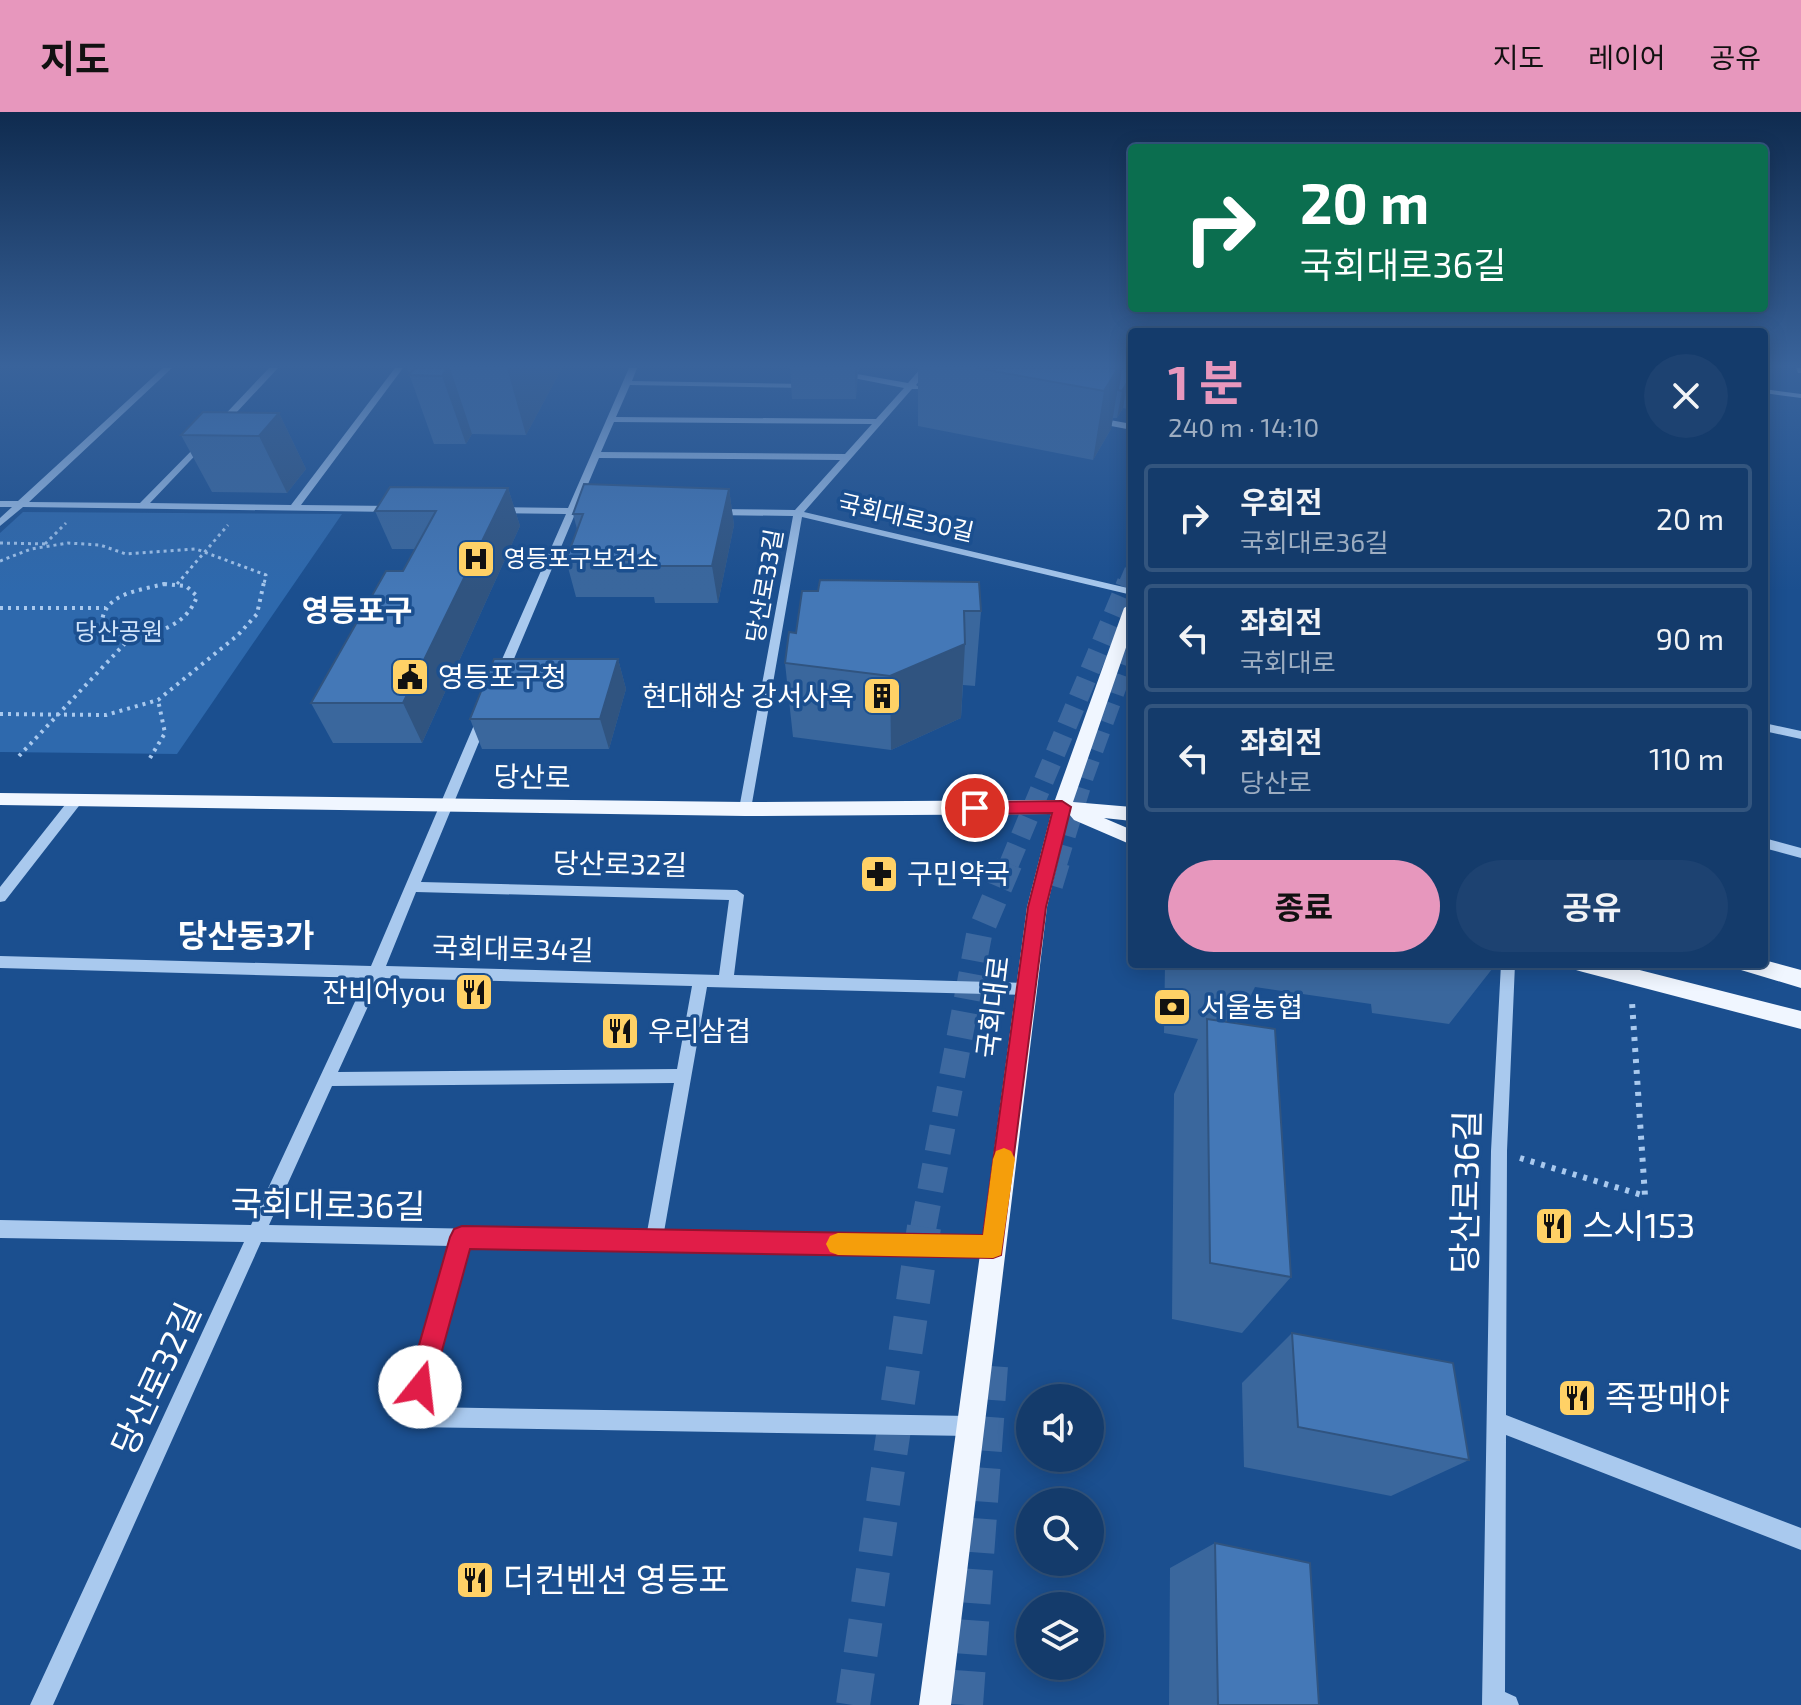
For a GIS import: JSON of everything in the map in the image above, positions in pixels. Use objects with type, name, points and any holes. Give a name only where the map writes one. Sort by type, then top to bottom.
[{"type":"main road","name":"국회대로","points":[[935,1705],[1037,907],[1062,807],[1128,619]]},
{"type":"main road","name":"당산로","points":[[0,799],[745,809],[1062,807],[1128,814]]},
{"type":"main road","name":"당산로","points":[[1062,807],[1128,836]]},
{"type":"main road","points":[[1599,968],[1801,1019]]},
{"type":"main road","points":[[1762,968],[1801,979]]},
{"type":"street","points":[[0,523],[88,442]]},
{"type":"street","points":[[142,506],[203,442]]},
{"type":"street","points":[[294,508],[343,442]]},
{"type":"street","points":[[497,686],[601,442]]},
{"type":"street","name":"당산로33길","points":[[745,809],[798,513],[861,442]]},
{"type":"street","points":[[596,455],[848,457]]},
{"type":"street","points":[[0,504],[405,509]]},
{"type":"street","points":[[481,510],[587,511]]},
{"type":"street","name":"국회대로30길","points":[[708,512],[798,513],[1128,591]]},
{"type":"street","name":"당산로32길","points":[[41,1705],[376,972],[490,701]]},
{"type":"street","points":[[1768,728],[1801,735]]},
{"type":"street","points":[[0,897],[77,799]]},
{"type":"street","points":[[1768,844],[1801,853]]},
{"type":"street","name":"당산로32길","points":[[414,887],[737,895],[726,981]]},
{"type":"street","name":"국회대로34길","points":[[0,962],[1025,989]]},
{"type":"street","name":"당산로36길","points":[[1498,1703],[1496,1421],[1499,1151],[1508,968]]},
{"type":"street","points":[[654,1241],[701,980]]},
{"type":"street","points":[[327,1079],[684,1076]]},
{"type":"street","name":"국회대로36길","points":[[0,1229],[993,1247]]},
{"type":"street","points":[[462,1237],[411,1417],[970,1426]]},
{"type":"street","points":[[1496,1421],[1801,1539]]},
{"type":"path","points":[[177,584],[244,507]]},
{"type":"path","points":[[0,543],[100,545],[126,554],[196,549],[266,575],[257,614],[238,635],[158,700],[106,715],[0,714]]},
{"type":"path","points":[[0,561],[31,549],[62,544]]},
{"type":"path","points":[[0,608],[105,608],[138,589],[177,584],[193,590],[197,596],[192,610],[160,630],[132,636],[119,636],[102,629],[101,616],[105,608]]},
{"type":"path","points":[[19,756],[132,636]]},
{"type":"path","points":[[150,758],[165,733],[158,700]]},
{"type":"path","points":[[1499,1151],[1645,1196],[1632,1002]]},
{"type":"green space","name":"당산공원","points":[[23,512],[342,514],[177,754],[0,752],[0,533]]},
{"type":"building","points":[[584,484],[729,489],[712,566],[647,566],[648,560],[566,560],[583,514],[573,514]]},
{"type":"building","points":[[390,487],[508,488],[403,703],[311,703],[386,571],[403,571],[436,511],[375,511]]},
{"type":"building","points":[[820,580],[979,582],[981,611],[964,611],[965,644],[890,676],[785,663],[789,632],[796,633],[802,591],[818,591]]},
{"type":"building","points":[[494,659],[618,659],[600,719],[470,719]]},
{"type":"building","points":[[1207,1019],[1275,1029],[1291,1277],[1210,1263]]},
{"type":"building","points":[[1292,1333],[1453,1363],[1469,1460],[1298,1427]]},
{"type":"building","points":[[1215,1543],[1310,1563],[1319,1705],[1218,1705]]},
{"type":"tunnel","points":[[1126,584],[1128,579]]},
{"type":"tunnel","points":[[1009,864],[1127,582]]},
{"type":"tunnel","points":[[1057,864],[1084,776],[1128,655]]},
{"type":"tunnel","points":[[923,1229],[979,935],[1010,862]]},
{"type":"tunnel","points":[[1050,885],[1057,862]]},
{"type":"tunnel","points":[[853,1705],[924,1227]]},
{"type":"tunnel","points":[[966,1705],[992,1352]]},
{"type":"slow traffic","points":[[838,1244],[993,1247],[1004,1159]]},
{"type":"place","name":"영등포구보건소","points":[[476,559]]},
{"type":"place","name":"영등포구청","points":[[410,677]]},
{"type":"place","name":"현대해상 강서사옥","points":[[882,696]]},
{"type":"place","name":"구민약국","points":[[879,874]]},
{"type":"place","name":"잔비어you","points":[[474,992]]},
{"type":"place","name":"서울농협","points":[[1172,1007]]},
{"type":"place","name":"우리삼겹","points":[[620,1031]]},
{"type":"place","name":"스시153","points":[[1554,1226]]},
{"type":"place","name":"족팡매야","points":[[1577,1398]]},
{"type":"place","name":"더컨벤션 영등포","points":[[475,1580]]},
{"type":"district","name":"영등포구","points":[[357,611]]},
{"type":"district","name":"당산동3가","points":[[246,936]]},
{"type":"route","points":[[420,1387],[462,1237],[993,1247],[1037,907],[1062,807],[975,808]]}]
